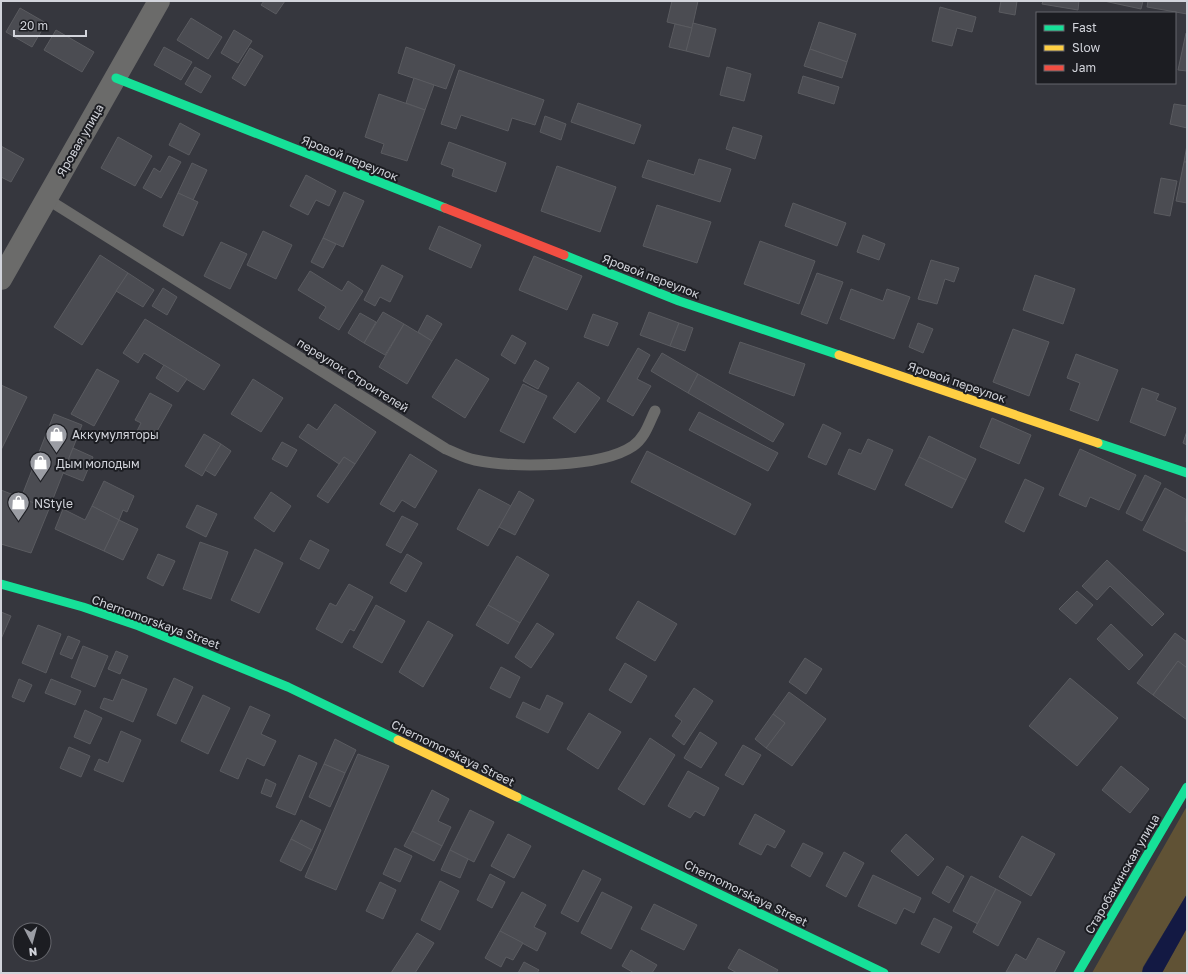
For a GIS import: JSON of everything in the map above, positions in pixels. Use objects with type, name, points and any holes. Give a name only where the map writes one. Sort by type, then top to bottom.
[{"type":"street","name":"Яровая улица","points":[[1,279],[159,1]]},
{"type":"street","name":"Яровой переулок","points":[[116,78],[679,301],[1187,473]]},
{"type":"street","name":"Chernomorskaya Street","points":[[1,584],[83,607],[139,626],[288,687],[884,973]]},
{"type":"street","name":"Старобакинская улица","points":[[1078,973],[1187,787]]},
{"type":"lane","name":"переулок Строителей","points":[[47,199],[440,445],[460,455],[475,460],[512,464],[562,464],[594,459],[616,454],[633,446],[643,437],[655,411]]},
{"type":"shaded area","points":[[1187,806],[1187,894],[1143,967],[1142,973],[1092,973]]},
{"type":"shaded area","points":[[1187,894],[1187,928],[1162,973],[1142,973],[1143,968]]},
{"type":"shaded area","points":[[1187,928],[1187,973],[1162,973]]},
{"type":"building","points":[[264,1],[285,1],[276,14],[261,5]]},
{"type":"building","points":[[672,1],[698,1],[692,28],[667,22]]},
{"type":"building","points":[[1001,1],[1017,1],[1015,15],[999,12]]},
{"type":"building","points":[[1043,1],[1079,1],[1078,10],[1042,4]]},
{"type":"building","points":[[1104,1],[1143,1],[1141,9]]},
{"type":"building","points":[[1148,1],[1187,1],[1187,14],[1176,12],[1147,7]]},
{"type":"building","points":[[940,7],[976,17],[972,32],[957,28],[952,46],[932,41]]},
{"type":"building","points":[[20,8],[46,23],[32,47],[6,32]]},
{"type":"building","points":[[191,18],[222,37],[208,59],[177,40]]},
{"type":"building","points":[[819,22],[856,34],[847,62],[810,49]]},
{"type":"building","points":[[693,23],[716,29],[709,57],[686,51]]},
{"type":"building","points":[[675,24],[692,28],[686,51],[669,47]]},
{"type":"building","points":[[56,30],[94,52],[82,72],[44,50]]},
{"type":"building","points":[[234,30],[252,41],[238,63],[221,53]]},
{"type":"building","points":[[1186,33],[1187,34],[1187,71],[1178,70]]},
{"type":"building","points":[[164,47],[192,62],[181,80],[154,65]]},
{"type":"building","points":[[406,47],[455,65],[446,89],[398,73]]},
{"type":"building","points":[[250,48],[263,56],[245,86],[232,78]]},
{"type":"building","points":[[810,49],[847,62],[842,78],[804,66]]},
{"type":"building","points":[[195,67],[211,76],[201,93],[185,84]]},
{"type":"building","points":[[727,67],[751,74],[744,101],[720,95]]},
{"type":"building","points":[[459,70],[544,100],[535,125],[512,118],[508,131],[461,115],[456,129],[441,124]]},
{"type":"building","points":[[803,76],[839,87],[834,104],[798,93]]},
{"type":"building","points":[[414,78],[434,85],[425,110],[406,103]]},
{"type":"building","points":[[379,94],[425,110],[407,161],[381,153],[384,144],[365,137]]},
{"type":"building","points":[[578,103],[641,125],[634,144],[571,122]]},
{"type":"building","points":[[1174,104],[1187,106],[1187,128],[1170,124]]},
{"type":"building","points":[[545,116],[566,124],[561,140],[540,132]]},
{"type":"building","points":[[180,123],[200,134],[189,155],[169,145]]},
{"type":"building","points":[[733,127],[762,136],[755,159],[726,149]]},
{"type":"building","points":[[118,137],[152,156],[135,186],[101,168]]},
{"type":"building","points":[[449,142],[506,163],[496,192],[452,176],[454,169],[441,164]]},
{"type":"building","points":[[1187,145],[1187,162],[1184,162]]},
{"type":"building","points":[[1,146],[24,159],[11,182],[1,177]]},
{"type":"building","points":[[169,156],[181,162],[161,198],[143,188],[154,168],[160,172]]},
{"type":"building","points":[[699,159],[731,169],[720,202],[642,177],[648,160],[694,175]]},
{"type":"building","points":[[1184,162],[1187,162],[1187,203],[1176,201]]},
{"type":"building","points":[[192,163],[207,170],[193,200],[178,193]]},
{"type":"building","points":[[557,166],[616,187],[600,232],[541,211]]},
{"type":"building","points":[[306,175],[336,191],[329,206],[316,200],[308,215],[290,206]]},
{"type":"building","points":[[1161,178],[1177,181],[1170,216],[1154,213]]},
{"type":"building","points":[[344,192],[364,201],[343,247],[323,238]]},
{"type":"building","points":[[178,193],[198,202],[183,236],[163,226]]},
{"type":"building","points":[[793,203],[846,223],[837,246],[785,226]]},
{"type":"building","points":[[657,205],[711,222],[697,263],[643,246]]},
{"type":"building","points":[[439,226],[481,245],[471,268],[429,249]]},
{"type":"building","points":[[263,231],[292,245],[276,279],[247,265]]},
{"type":"building","points":[[863,235],[885,244],[879,260],[857,252]]},
{"type":"building","points":[[323,238],[336,244],[323,268],[311,262]]},
{"type":"building","points":[[760,241],[815,261],[799,304],[744,284]]},
{"type":"building","points":[[221,242],[247,254],[230,289],[204,276]]},
{"type":"building","points":[[100,255],[128,273],[82,345],[54,327]]},
{"type":"building","points":[[534,256],[582,276],[567,310],[519,290]]},
{"type":"building","points":[[931,260],[959,268],[954,282],[945,279],[937,304],[918,299]]},
{"type":"building","points":[[382,265],[403,276],[390,302],[380,297],[375,306],[364,300]]},
{"type":"building","points":[[310,271],[342,291],[348,281],[363,291],[339,330],[319,318],[326,307],[298,290]]},
{"type":"building","points":[[128,273],[154,290],[143,307],[116,291]]},
{"type":"building","points":[[817,273],[843,282],[827,324],[801,314]]},
{"type":"building","points":[[1035,275],[1075,289],[1063,324],[1023,310]]},
{"type":"building","points":[[163,288],[177,297],[167,315],[152,306]]},
{"type":"building","points":[[851,289],[883,301],[887,289],[910,297],[894,339],[840,319]]},
{"type":"building","points":[[383,312],[404,324],[385,355],[364,343]]},
{"type":"building","points":[[649,312],[679,323],[670,346],[640,335]]},
{"type":"building","points":[[360,313],[376,322],[364,343],[348,333]]},
{"type":"building","points":[[593,314],[618,323],[608,346],[584,337]]},
{"type":"building","points":[[427,315],[442,324],[432,341],[418,332]]},
{"type":"building","points":[[145,319],[220,365],[204,390],[144,353],[138,363],[123,353]]},
{"type":"building","points":[[679,323],[693,328],[685,351],[670,346]]},
{"type":"building","points":[[918,323],[933,329],[923,353],[909,347]]},
{"type":"building","points":[[404,324],[432,341],[407,384],[379,367]]},
{"type":"building","points":[[1013,329],[1049,342],[1029,396],[993,382]]},
{"type":"building","points":[[512,335],[526,343],[515,364],[501,355]]},
{"type":"building","points":[[740,342],[805,364],[794,396],[729,373]]},
{"type":"building","points":[[638,348],[650,355],[637,379],[651,386],[633,416],[607,401]]},
{"type":"building","points":[[662,353],[698,374],[688,393],[651,371]]},
{"type":"building","points":[[1076,354],[1118,370],[1098,421],[1070,410],[1080,383],[1067,378]]},
{"type":"building","points":[[456,359],[489,379],[465,418],[432,397]]},
{"type":"building","points":[[535,360],[549,368],[538,389],[523,381]]},
{"type":"building","points":[[164,365],[187,379],[178,392],[156,378]]},
{"type":"building","points":[[97,369],[119,381],[94,426],[71,414]]},
{"type":"building","points":[[698,374],[784,424],[773,442],[688,393]]},
{"type":"building","points":[[253,379],[283,398],[261,432],[231,414]]},
{"type":"building","points":[[578,382],[600,398],[575,433],[553,418]]},
{"type":"building","points":[[523,384],[547,396],[524,443],[500,431]]},
{"type":"building","points":[[1,385],[27,397],[1,450]]},
{"type":"building","points":[[1142,388],[1159,394],[1156,400],[1176,408],[1165,436],[1130,422]]},
{"type":"building","points":[[150,393],[172,405],[152,440],[137,431],[141,423],[135,420]]},
{"type":"building","points":[[335,404],[376,432],[355,464],[344,457],[339,464],[299,437],[308,424],[317,430]]},
{"type":"building","points":[[699,412],[778,453],[768,471],[689,430]]},
{"type":"building","points":[[54,414],[82,425],[49,509],[21,498]]},
{"type":"building","points":[[992,418],[1031,435],[1019,464],[980,447]]},
{"type":"building","points":[[823,424],[841,433],[826,465],[808,457]]},
{"type":"building","points":[[1187,431],[1187,445],[1183,443]]},
{"type":"building","points":[[204,434],[221,444],[202,476],[185,466]]},
{"type":"building","points":[[929,436],[976,459],[966,480],[919,457]]},
{"type":"building","points":[[868,439],[893,450],[875,490],[838,474],[849,449],[861,454]]},
{"type":"building","points":[[282,442],[297,450],[287,467],[272,459]]},
{"type":"building","points":[[221,444],[231,451],[215,476],[205,470]]},
{"type":"building","points":[[73,448],[93,457],[83,481],[63,473]]},
{"type":"building","points":[[1080,449],[1136,475],[1119,510],[1090,497],[1086,507],[1059,495]]},
{"type":"building","points":[[647,451],[751,504],[735,535],[631,482]]},
{"type":"building","points":[[410,454],[437,471],[415,508],[402,500],[394,512],[380,504]]},
{"type":"building","points":[[344,457],[355,464],[328,503],[317,496]]},
{"type":"building","points":[[919,457],[966,480],[952,508],[905,485]]},
{"type":"building","points":[[1145,475],[1161,483],[1142,521],[1126,513]]},
{"type":"building","points":[[1025,479],[1044,488],[1024,532],[1005,522]]},
{"type":"building","points":[[104,481],[134,496],[127,512],[123,510],[119,520],[92,506]]},
{"type":"building","points":[[1165,488],[1187,500],[1187,552],[1143,530]]},
{"type":"building","points":[[479,489],[511,506],[488,546],[457,529]]},
{"type":"building","points":[[1,490],[49,509],[31,553],[1,544]]},
{"type":"building","points":[[519,491],[534,500],[515,535],[499,527]]},
{"type":"building","points":[[271,492],[291,506],[274,532],[254,518]]},
{"type":"building","points":[[197,505],[217,514],[206,537],[186,527]]},
{"type":"building","points":[[92,506],[119,520],[104,551],[55,529],[63,509],[85,520]]},
{"type":"building","points":[[402,516],[418,524],[401,553],[386,545]]},
{"type":"building","points":[[119,520],[138,529],[123,560],[104,551]]},
{"type":"building","points":[[310,540],[329,550],[319,569],[300,559]]},
{"type":"building","points":[[200,542],[228,552],[211,599],[183,589]]},
{"type":"building","points":[[255,549],[283,563],[259,613],[231,600]]},
{"type":"building","points":[[158,554],[175,561],[163,586],[147,578]]},
{"type":"building","points":[[407,554],[422,563],[406,592],[390,583]]},
{"type":"building","points":[[517,556],[549,575],[520,623],[488,605]]},
{"type":"building","points":[[1107,560],[1164,614],[1152,626],[1110,586],[1097,600],[1082,586]]},
{"type":"building","points":[[349,584],[373,597],[354,631],[350,629],[342,643],[316,629],[330,603],[336,606]]},
{"type":"building","points":[[1077,591],[1093,605],[1076,624],[1059,609]]},
{"type":"building","points":[[638,601],[677,624],[655,661],[616,638]]},
{"type":"building","points":[[376,605],[405,621],[382,663],[353,647]]},
{"type":"building","points":[[488,605],[520,623],[508,644],[476,625]]},
{"type":"building","points":[[1,612],[11,616],[1,639]]},
{"type":"building","points":[[428,621],[453,635],[423,687],[399,672]]},
{"type":"building","points":[[537,623],[554,634],[531,668],[515,657]]},
{"type":"building","points":[[1111,624],[1143,655],[1129,670],[1097,639]]},
{"type":"building","points":[[38,625],[61,634],[46,673],[22,663]]},
{"type":"building","points":[[1175,633],[1187,642],[1187,668],[1178,661],[1153,695],[1137,683]]},
{"type":"building","points":[[68,636],[80,641],[72,659],[60,654]]},
{"type":"building","points":[[83,646],[108,656],[95,687],[71,677]]},
{"type":"building","points":[[116,651],[128,656],[120,674],[108,669]]},
{"type":"building","points":[[805,658],[822,669],[806,694],[789,682]]},
{"type":"building","points":[[1178,661],[1187,668],[1187,720],[1153,695]]},
{"type":"building","points":[[625,663],[647,676],[631,703],[609,690]]},
{"type":"building","points":[[501,667],[520,677],[510,698],[490,688]]},
{"type":"building","points":[[174,678],[193,687],[176,724],[157,715]]},
{"type":"building","points":[[1070,678],[1118,718],[1077,766],[1029,726]]},
{"type":"building","points":[[19,679],[32,685],[24,702],[12,697]]},
{"type":"building","points":[[51,679],[81,691],[75,705],[45,693]]},
{"type":"building","points":[[122,679],[147,689],[133,722],[100,708],[104,698],[113,701]]},
{"type":"building","points":[[694,688],[713,701],[684,745],[672,736],[682,721],[675,716]]},
{"type":"building","points":[[789,692],[826,719],[792,766],[766,748],[785,723],[773,714]]},
{"type":"building","points":[[203,695],[230,708],[208,754],[181,741]]},
{"type":"building","points":[[547,695],[563,703],[548,733],[516,717],[523,702],[540,710]]},
{"type":"building","points":[[250,706],[270,715],[261,734],[276,741],[264,766],[247,758],[238,779],[220,771]]},
{"type":"building","points":[[85,710],[102,718],[90,744],[74,737]]},
{"type":"building","points":[[589,713],[621,732],[598,769],[567,749]]},
{"type":"building","points":[[773,714],[785,723],[766,748],[755,739]]},
{"type":"building","points":[[121,731],[141,740],[123,782],[94,770],[99,759],[108,763]]},
{"type":"building","points":[[700,732],[717,743],[701,768],[684,758]]},
{"type":"building","points":[[650,738],[675,755],[644,805],[618,789]]},
{"type":"building","points":[[335,739],[356,750],[345,773],[324,764]]},
{"type":"building","points":[[743,745],[761,755],[743,785],[725,775]]},
{"type":"building","points":[[69,747],[90,756],[81,777],[60,768]]},
{"type":"building","points":[[358,754],[389,766],[336,890],[305,877]]},
{"type":"building","points":[[299,755],[317,763],[295,815],[276,807]]},
{"type":"building","points":[[324,764],[345,773],[330,807],[309,797]]},
{"type":"building","points":[[1121,766],[1149,789],[1130,813],[1102,790]]},
{"type":"building","points":[[688,771],[719,788],[704,816],[695,811],[690,818],[668,806]]},
{"type":"building","points":[[266,779],[276,784],[271,797],[261,793]]},
{"type":"building","points":[[432,790],[449,799],[438,821],[451,827],[442,846],[412,831]]},
{"type":"building","points":[[470,810],[494,822],[474,862],[450,850]]},
{"type":"building","points":[[755,814],[785,831],[775,848],[767,844],[761,855],[739,844]]},
{"type":"building","points":[[301,820],[321,830],[312,850],[291,839]]},
{"type":"building","points":[[412,831],[442,846],[434,861],[404,846]]},
{"type":"building","points":[[508,834],[531,846],[514,878],[491,866]]},
{"type":"building","points":[[906,834],[934,859],[918,876],[891,851]]},
{"type":"building","points":[[1022,836],[1055,854],[1031,896],[999,877]]},
{"type":"building","points":[[291,839],[312,850],[301,871],[280,861]]},
{"type":"building","points":[[803,843],[823,853],[810,877],[791,866]]},
{"type":"building","points":[[395,848],[412,856],[400,882],[383,874]]},
{"type":"building","points":[[450,850],[468,859],[460,878],[441,870]]},
{"type":"building","points":[[844,852],[864,863],[846,897],[826,886]]},
{"type":"building","points":[[947,866],[964,876],[949,903],[932,893]]},
{"type":"building","points":[[583,870],[601,879],[578,922],[561,913]]},
{"type":"building","points":[[490,874],[505,882],[492,908],[477,900]]},
{"type":"building","points":[[873,875],[921,898],[914,913],[904,908],[896,924],[858,906]]},
{"type":"building","points":[[971,876],[996,889],[978,924],[953,911]]},
{"type":"building","points":[[440,881],[459,891],[440,930],[421,920]]},
{"type":"building","points":[[380,882],[396,890],[383,919],[366,911]]},
{"type":"building","points":[[996,889],[1021,902],[998,946],[973,932]]},
{"type":"building","points":[[522,892],[546,905],[534,927],[546,933],[537,951],[500,931]]},
{"type":"building","points":[[602,892],[632,907],[611,949],[581,933]]},
{"type":"building","points":[[654,904],[697,925],[684,950],[641,929]]},
{"type":"building","points":[[934,918],[952,927],[939,953],[921,944]]},
{"type":"building","points":[[500,931],[523,943],[513,960],[506,957],[501,967],[485,958]]},
{"type":"building","points":[[417,933],[434,943],[415,973],[391,973]]},
{"type":"building","points":[[1038,938],[1065,952],[1054,973],[1006,972],[1016,954],[1026,960]]},
{"type":"building","points":[[739,949],[778,970],[776,973],[737,973],[728,968]]},
{"type":"building","points":[[631,950],[657,965],[652,973],[634,973],[622,966]]},
{"type":"building","points":[[524,962],[539,970],[537,973],[518,973]]},
{"type":"traffic: fast","points":[[116,78],[445,208]]},
{"type":"traffic: fast","points":[[564,255],[679,301],[839,355]]},
{"type":"traffic: fast","points":[[1098,443],[1187,473]]},
{"type":"traffic: fast","points":[[1,584],[83,607],[139,626],[288,687],[398,740]]},
{"type":"traffic: fast","points":[[1078,973],[1187,787]]},
{"type":"traffic: fast","points":[[517,797],[884,973]]},
{"type":"traffic: slow","points":[[839,355],[1098,443]]},
{"type":"traffic: slow","points":[[398,740],[517,797]]},
{"type":"traffic: jam","points":[[445,208],[564,255]]},
{"type":"place","name":"Аккумуляторы","points":[[57,454]]},
{"type":"place","name":"Дым молодым","points":[[41,482]]},
{"type":"place","name":"NStyle","points":[[19,522]]}]
